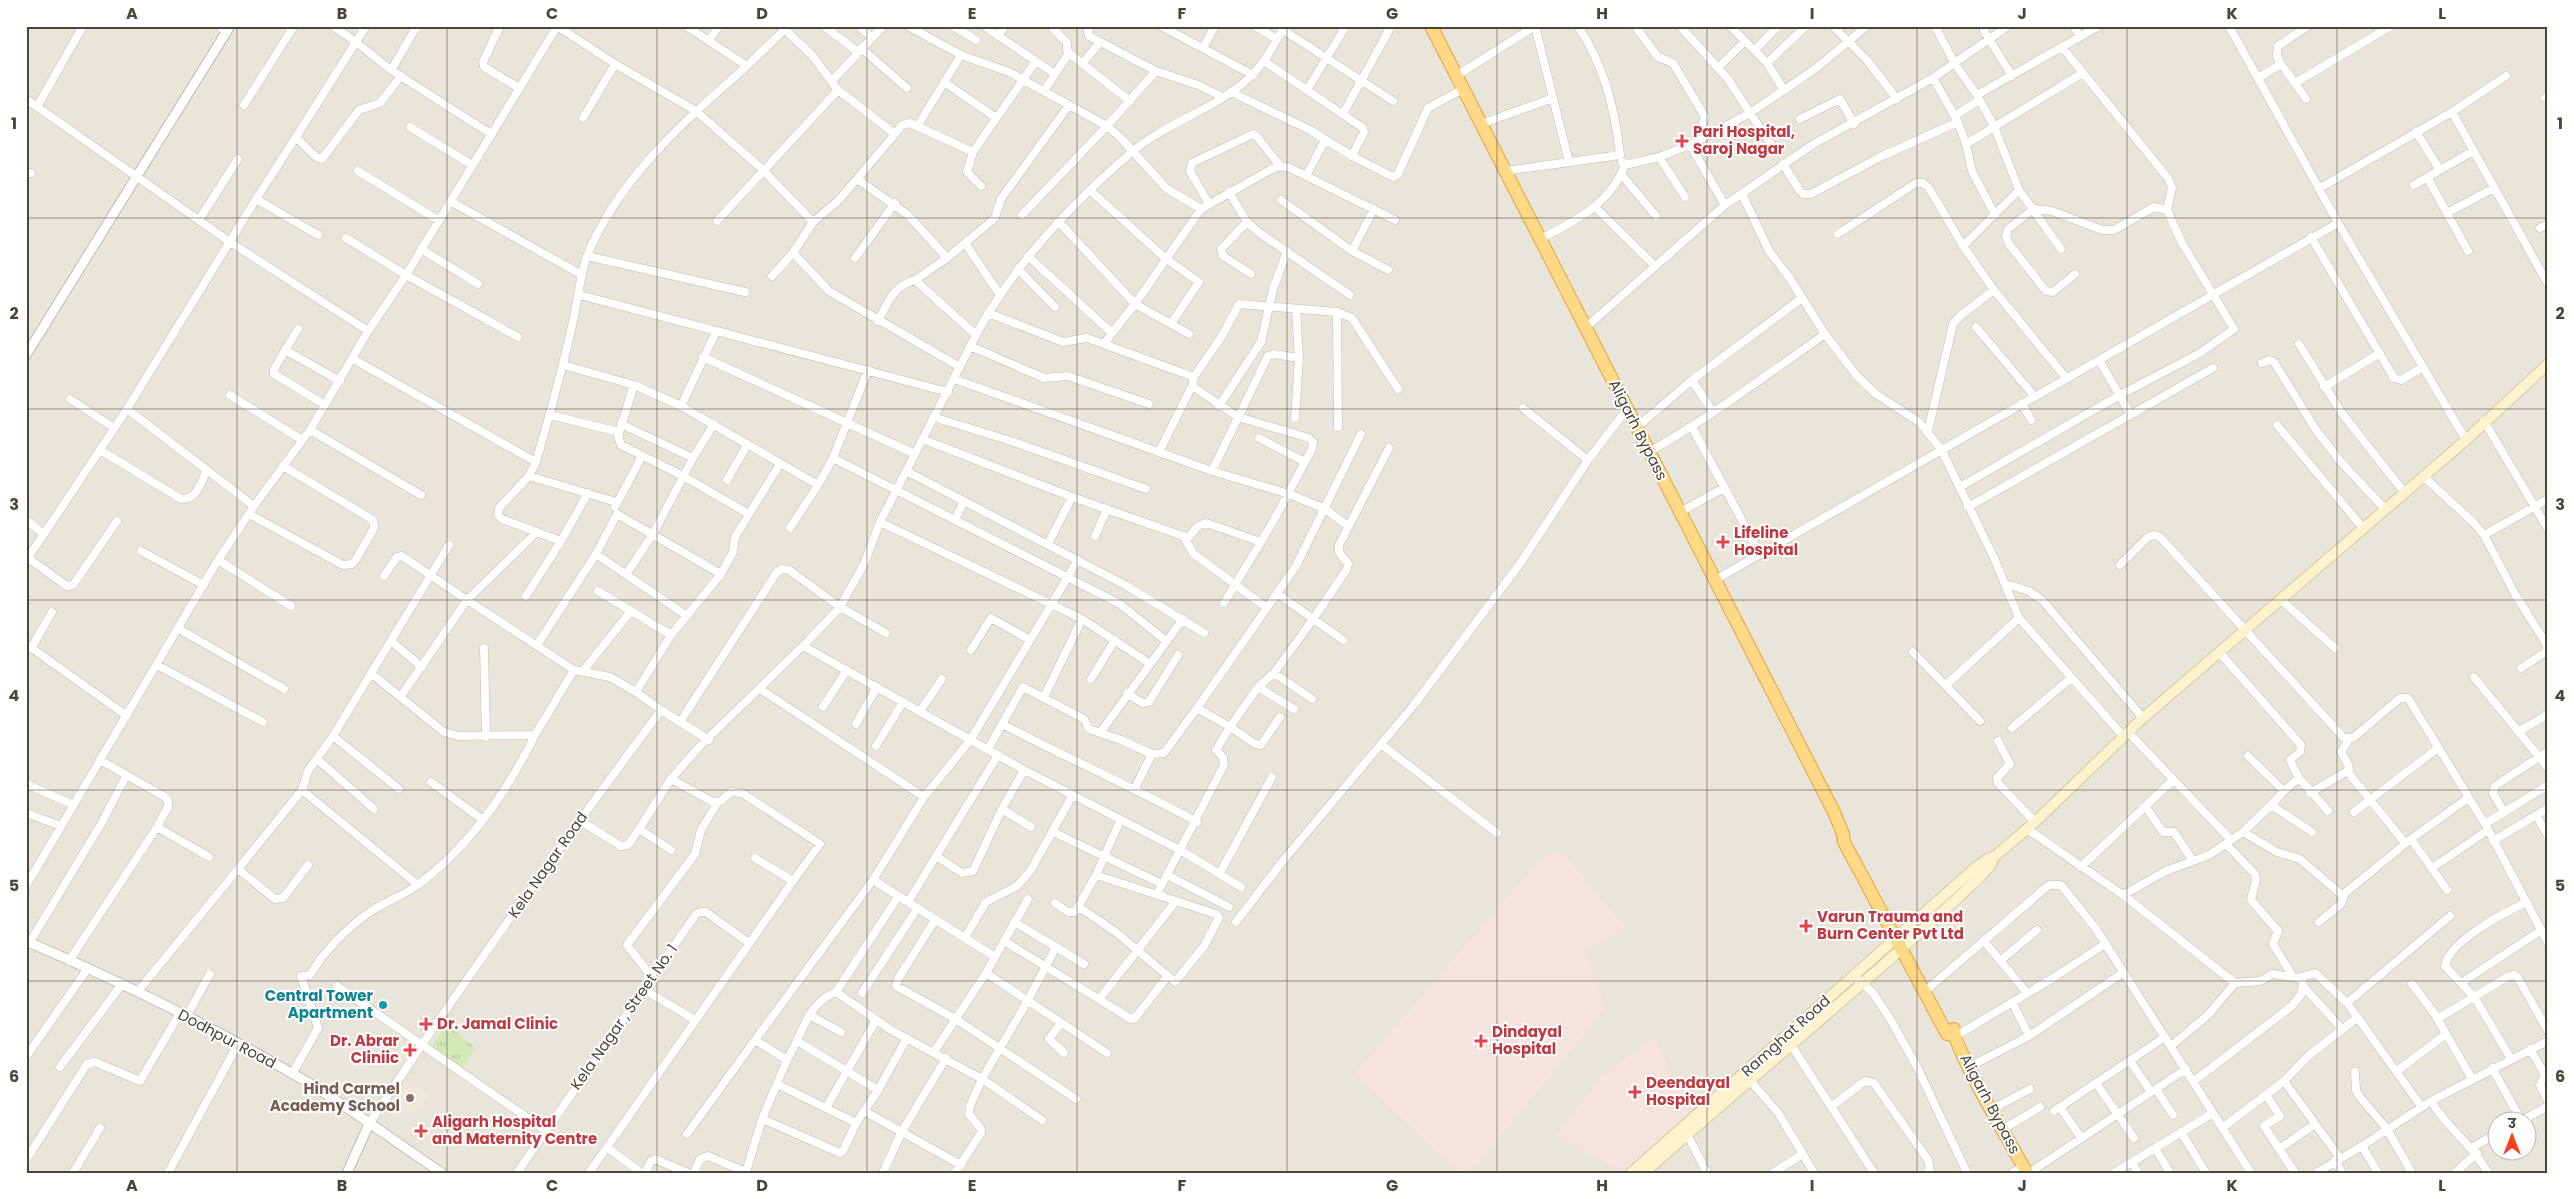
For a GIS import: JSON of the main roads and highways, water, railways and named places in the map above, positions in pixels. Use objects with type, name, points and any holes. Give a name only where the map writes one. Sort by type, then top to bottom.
[{"type":"highway","name":"Aligarh Bypass","points":[[1431,26],[1843,834],[1850,838],[1948,1034],[1954,1036]]},
{"type":"highway","name":"Aligarh Bypass","points":[[1902,941],[1955,1029],[1954,1036],[2003,1129],[2022,1171]]},
{"type":"main road","points":[[1902,941],[1975,868],[1994,857],[2035,822],[2143,718],[2466,440],[2484,421],[2548,364]]},
{"type":"main road","name":"Ramghat Road","points":[[1645,1172],[1788,1040],[1853,975],[1902,941]]},
{"type":"main road","name":"Ramghat Road","points":[[1788,1040],[1861,983],[1902,941]]},
{"type":"main road","name":"Ramghat Road","points":[[1631,1173],[1747,1077]]},
{"type":"place","name":"Pari Hospital, Saroj Nagar","points":[[1682,141]]},
{"type":"place","name":"Lifeline Hospital","points":[[1723,542]]},
{"type":"place","name":"Varun Trauma and Burn Center Pvt Ltd","points":[[1806,926]]},
{"type":"place","name":"Central Tower Apartment","points":[[383,1005]]},
{"type":"place","name":"Dr. Jamal Clinic","points":[[426,1024]]},
{"type":"place","name":"Dindayal Hospital","points":[[1481,1041]]},
{"type":"place","name":"Dr. Abrar Cliniic","points":[[410,1050]]},
{"type":"place","name":"Deendayal Hospital","points":[[1635,1092]]},
{"type":"place","name":"Hind Carmel Academy School","points":[[410,1098]]},
{"type":"place","name":"Aligarh Hospital and Maternity Centre","points":[[421,1131]]}]
